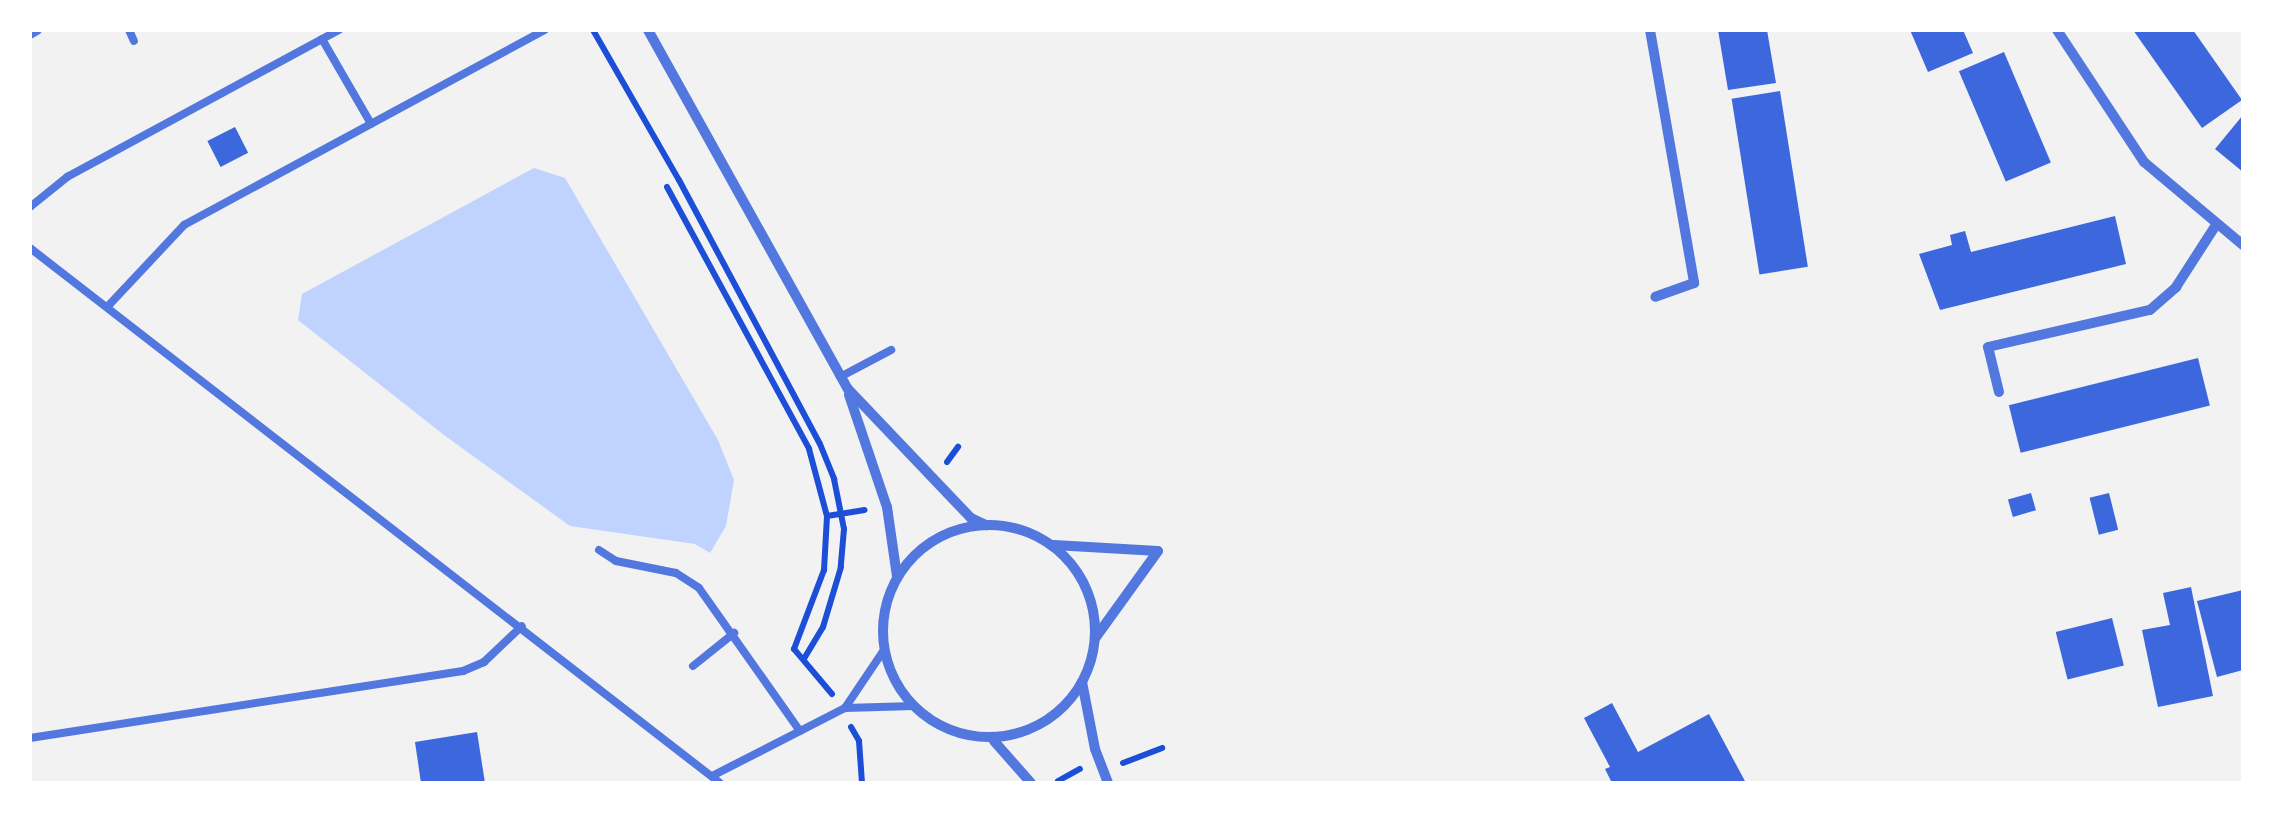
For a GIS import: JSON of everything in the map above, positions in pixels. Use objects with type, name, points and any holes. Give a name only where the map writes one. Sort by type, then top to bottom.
[{"type":"street","points":[[30,34],[37,30]]},
{"type":"street","points":[[648,30],[848,389],[970,518],[987,525],[1027,531],[1053,545],[1078,570],[1092,602],[1096,637]]},
{"type":"street","points":[[1650,30],[1694,283],[1655,297]]},
{"type":"street","points":[[2057,30],[2144,162],[2243,245]]},
{"type":"street","points":[[1999,392],[1988,347],[2150,310],[2176,286],[2216,225]]},
{"type":"street","points":[[848,389],[887,507],[897,576],[883,616],[884,650],[896,682],[914,706],[938,724],[994,740],[1031,783]]},
{"type":"street","points":[[897,576],[938,540],[962,529],[987,525]]},
{"type":"street","points":[[994,740],[1030,728],[1060,710],[1082,682],[1096,637],[1158,551],[1053,545]]},
{"type":"street","points":[[1082,682],[1095,750],[1108,783]]},
{"type":"lane","points":[[129,30],[134,41]]},
{"type":"lane","points":[[30,207],[67,177],[340,30]]},
{"type":"lane","points":[[520,30],[526,40]]},
{"type":"lane","points":[[108,305],[184,225],[545,30]]},
{"type":"lane","points":[[322,39],[371,124]]},
{"type":"lane","points":[[30,248],[717,779],[845,708],[914,706]]},
{"type":"lane","points":[[840,377],[891,350]]},
{"type":"lane","points":[[599,550],[616,561],[685,577],[711,600],[800,731]]},
{"type":"lane","points":[[30,738],[463,670],[484,662],[522,626]]},
{"type":"lane","points":[[693,666],[734,634]]},
{"type":"lane","points":[[845,708],[884,650]]},
{"type":"path","points":[[593,30],[680,180],[820,444],[842,513],[841,568],[834,597],[804,659]]},
{"type":"path","points":[[666,187],[809,449],[826,516],[819,590],[794,649]]},
{"type":"path","points":[[943,467],[958,447]]},
{"type":"path","points":[[826,516],[865,510]]},
{"type":"path","points":[[1117,765],[1162,748]]},
{"type":"path","points":[[1058,781],[1080,769]]},
{"type":"water","points":[[534,168],[565,178],[718,440],[734,480],[726,526],[710,553],[695,544],[570,526],[444,435],[298,320],[302,294]]},
{"type":"building","points":[[1718,30],[1767,30],[1776,83],[1728,90]]},
{"type":"building","points":[[1910,30],[1963,30],[1973,53],[1928,72]]},
{"type":"building","points":[[2133,30],[2193,30],[2242,100],[2202,128]]},
{"type":"building","points":[[2004,52],[2051,162],[2006,182],[1959,71]]},
{"type":"building","points":[[1780,91],[1808,267],[1759,274],[1732,99]]},
{"type":"building","points":[[2243,115],[2243,172],[2215,149]]},
{"type":"building","points":[[235,127],[248,153],[221,167],[207,141]]},
{"type":"building","points":[[2115,216],[2126,264],[1940,310],[1919,254],[1952,245],[1950,235],[1965,231],[1971,252]]},
{"type":"building","points":[[2198,358],[2210,406],[2021,453],[2009,405]]},
{"type":"building","points":[[2031,493],[2036,510],[2013,517],[2008,500]]},
{"type":"building","points":[[2109,493],[2118,530],[2099,535],[2090,498]]},
{"type":"building","points":[[2191,587],[2213,696],[2158,707],[2142,630],[2170,625],[2163,593]]},
{"type":"building","points":[[2243,590],[2243,670],[2217,677],[2197,601]]},
{"type":"building","points":[[2112,618],[2124,666],[2068,680],[2056,632]]},
{"type":"building","points":[[1612,703],[1638,752],[1709,714],[1746,783],[1612,783],[1605,769],[1610,767],[1584,718]]},
{"type":"building","points":[[477,732],[485,783],[421,783],[415,742]]}]
